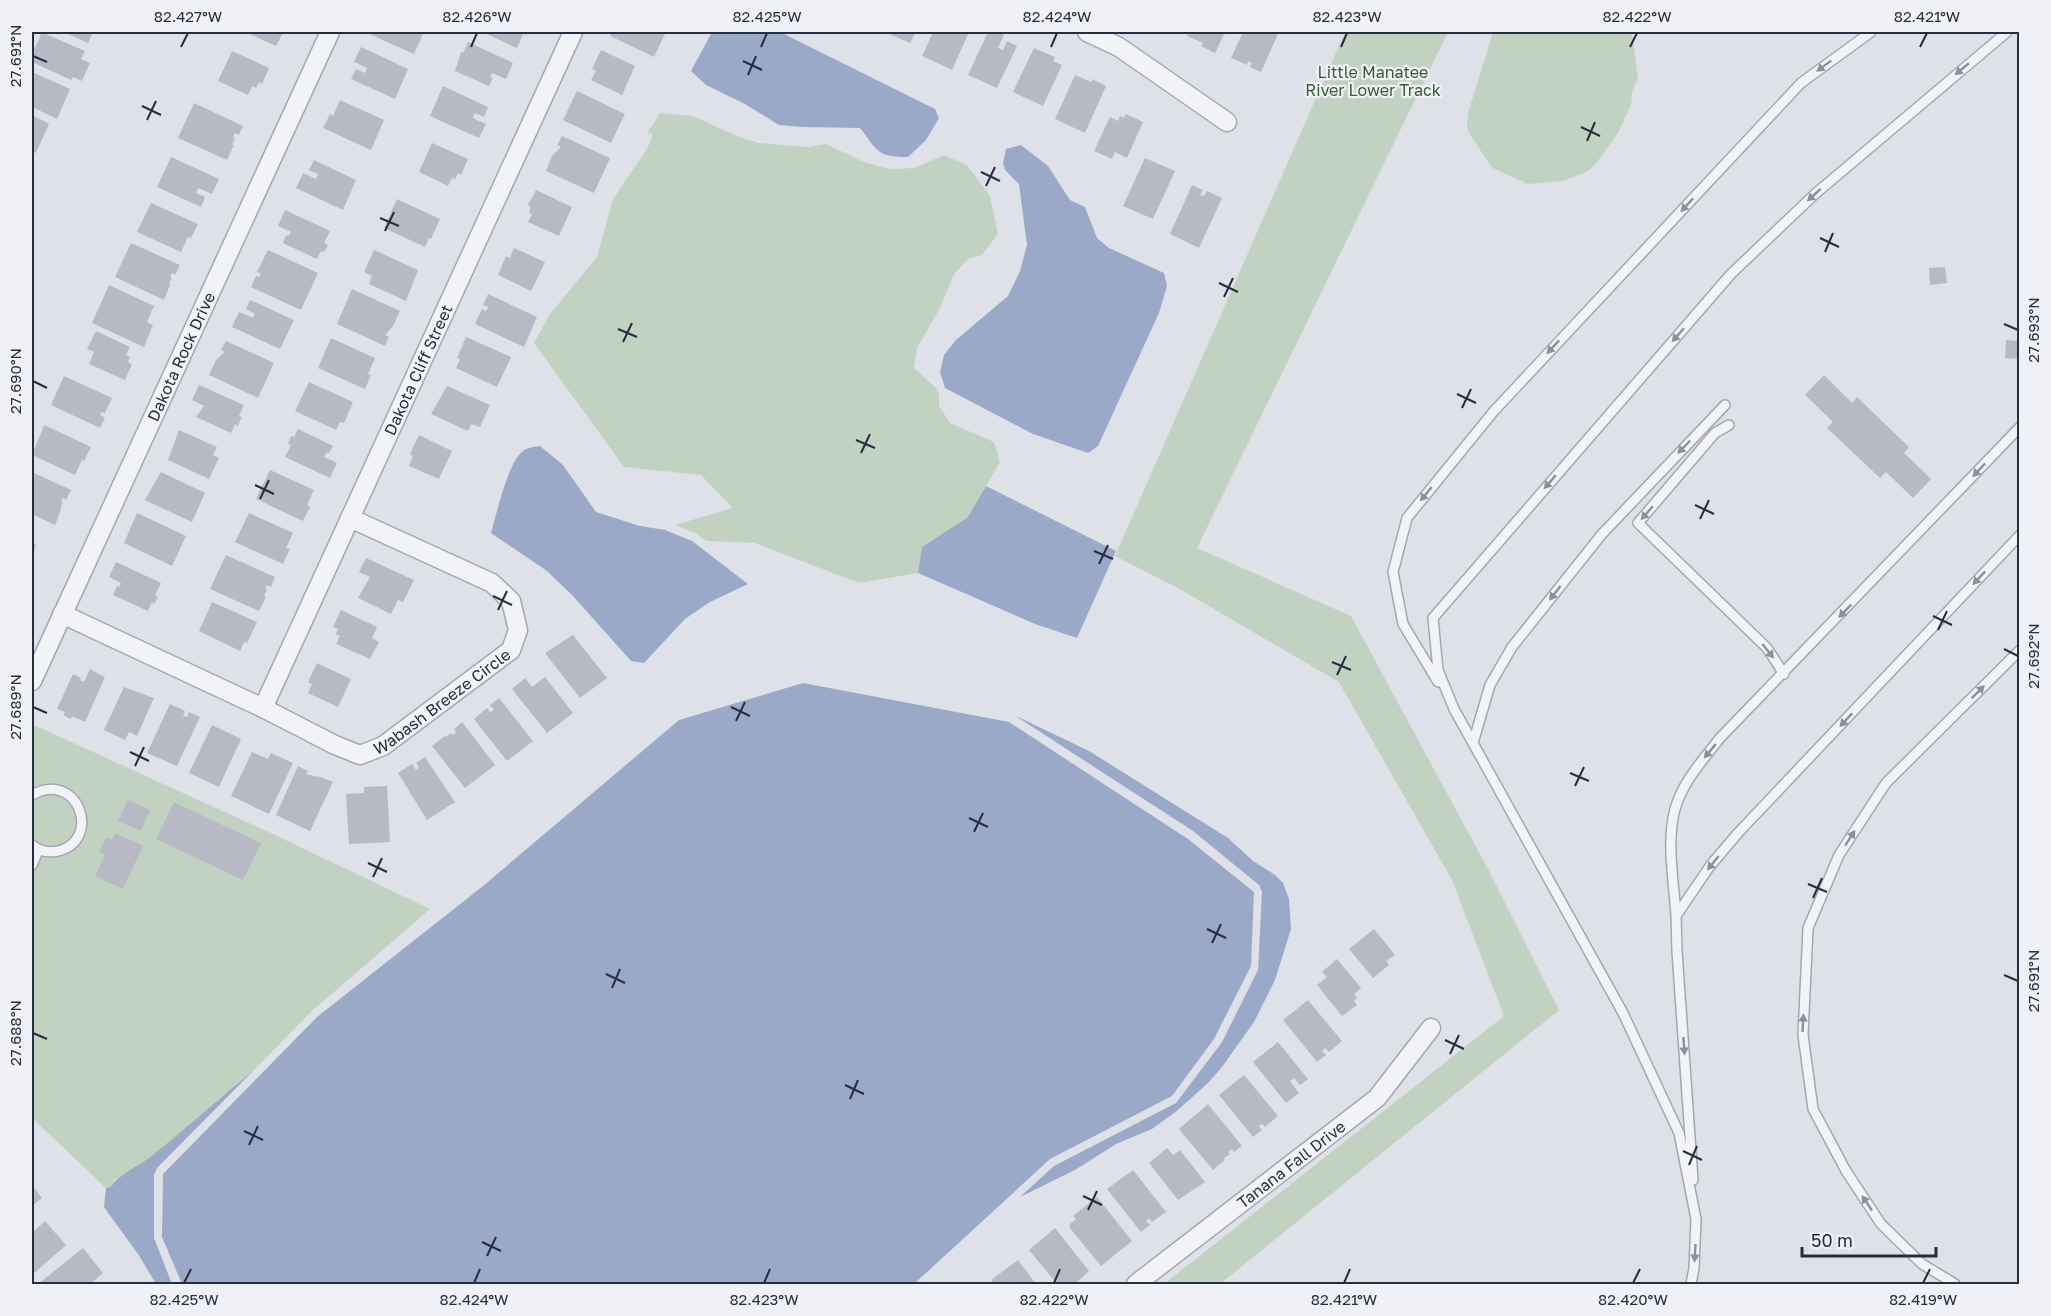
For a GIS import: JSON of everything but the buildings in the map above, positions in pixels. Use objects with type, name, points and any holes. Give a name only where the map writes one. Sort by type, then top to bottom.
[{"type":"street","name":"Dakota Rock Drive","points":[[32,681],[330,32]]},
{"type":"street","name":"Dakota Cliff Street","points":[[263,708],[573,32]]},
{"type":"street","points":[[1087,32],[1119,46],[1227,122]]},
{"type":"street","name":"Wabash Breeze Circle","points":[[62,614],[360,755],[383,746],[511,650],[518,630],[511,601],[492,583],[350,518]]},
{"type":"street","name":"Tanana Fall Drive","points":[[1136,1284],[1377,1098],[1431,1028]]},
{"type":"lane","points":[[1696,1219],[1679,1133],[1628,1023],[1454,709],[1403,624],[1394,572],[1407,518],[1494,411],[1801,83],[1870,32]]},
{"type":"lane","points":[[1454,709],[1438,670],[1432,618],[1731,274],[1815,194],[2007,32]]},
{"type":"lane","points":[[1473,743],[1490,685],[1512,647],[1602,534],[1725,405]]},
{"type":"lane","points":[[1729,425],[1715,433],[1638,523],[1767,648],[1784,674]]},
{"type":"lane","points":[[1691,1284],[1696,1219],[1677,963],[1671,832],[1675,808],[1686,783],[1720,738],[2019,427]]},
{"type":"lane","points":[[1676,916],[1710,866],[1738,833],[2019,535]]},
{"type":"lane","points":[[1955,1284],[1922,1264],[1881,1224],[1846,1171],[1813,1109],[1803,1035],[1808,928],[1839,855],[1886,783],[2019,650]]},
{"type":"lane","points":[[32,795],[50,789],[60,790],[69,795],[81,812],[82,823],[80,833],[74,842],[65,848],[55,851],[35,847],[32,865]]},
{"type":"green space","name":"Little Manatee River Lower Track","points":[[1345,32],[1448,32],[1197,548],[1351,616],[1488,869],[1559,1010],[1220,1284],[1164,1284],[1504,1016],[1452,880],[1339,682],[1178,588],[1115,556]]},
{"type":"green space","points":[[1493,32],[1632,32],[1638,79],[1632,91],[1631,105],[1618,133],[1594,166],[1586,172],[1563,181],[1528,184],[1492,168],[1467,127],[1468,113]]},
{"type":"green space","points":[[660,113],[693,116],[739,137],[759,143],[808,147],[826,144],[864,162],[889,169],[914,168],[944,155],[967,165],[990,196],[998,234],[982,255],[968,259],[954,274],[940,308],[917,348],[914,368],[936,388],[939,394],[939,406],[950,423],[994,442],[1000,462],[968,517],[922,547],[918,573],[859,583],[755,543],[706,541],[695,533],[675,525],[733,508],[701,475],[624,467],[534,343],[550,314],[597,257],[613,199],[647,149],[653,135],[648,132]]},
{"type":"green space","points":[[32,724],[430,909],[312,1011],[254,1070],[189,1127],[142,1164],[114,1180],[112,1186],[106,1188],[32,1118]]},
{"type":"water","points":[[712,32],[780,32],[935,109],[939,118],[926,140],[908,157],[890,156],[879,151],[860,128],[779,125],[745,104],[706,85],[691,71]]},
{"type":"water","points":[[1021,145],[1048,166],[1070,200],[1085,207],[1097,238],[1109,248],[1164,273],[1167,286],[1159,313],[1098,446],[1088,453],[1033,434],[945,388],[940,372],[944,355],[956,340],[1008,296],[1020,271],[1027,245],[1019,184],[1005,170],[1003,163],[1006,149]]},
{"type":"water","points":[[540,446],[563,465],[596,512],[640,526],[665,530],[692,541],[748,584],[710,602],[685,619],[644,663],[631,661],[573,596],[547,571],[491,533],[502,492],[514,462],[523,451]]},
{"type":"water","points":[[986,486],[1116,551],[1077,638],[1035,624],[918,573],[922,547],[968,517]]},
{"type":"water","points":[[803,683],[1009,722],[1188,839],[1254,892],[1251,966],[1214,1039],[1172,1096],[1050,1159],[914,1284],[182,1284],[162,1237],[163,1174],[317,1017],[483,886],[679,720]]},
{"type":"water","points":[[1014,715],[1089,751],[1228,838],[1253,861],[1283,883],[1289,899],[1291,929],[1275,980],[1254,1022],[1208,1083],[1178,1110],[1152,1129],[1116,1144],[1075,1170],[1020,1197],[1054,1166],[1176,1103],[1222,1042],[1258,970],[1262,892],[1259,885],[1193,831]]},
{"type":"water","points":[[254,1070],[157,1168],[154,1175],[154,1238],[172,1284],[156,1284],[140,1257],[104,1207],[106,1188],[145,1161]]}]
